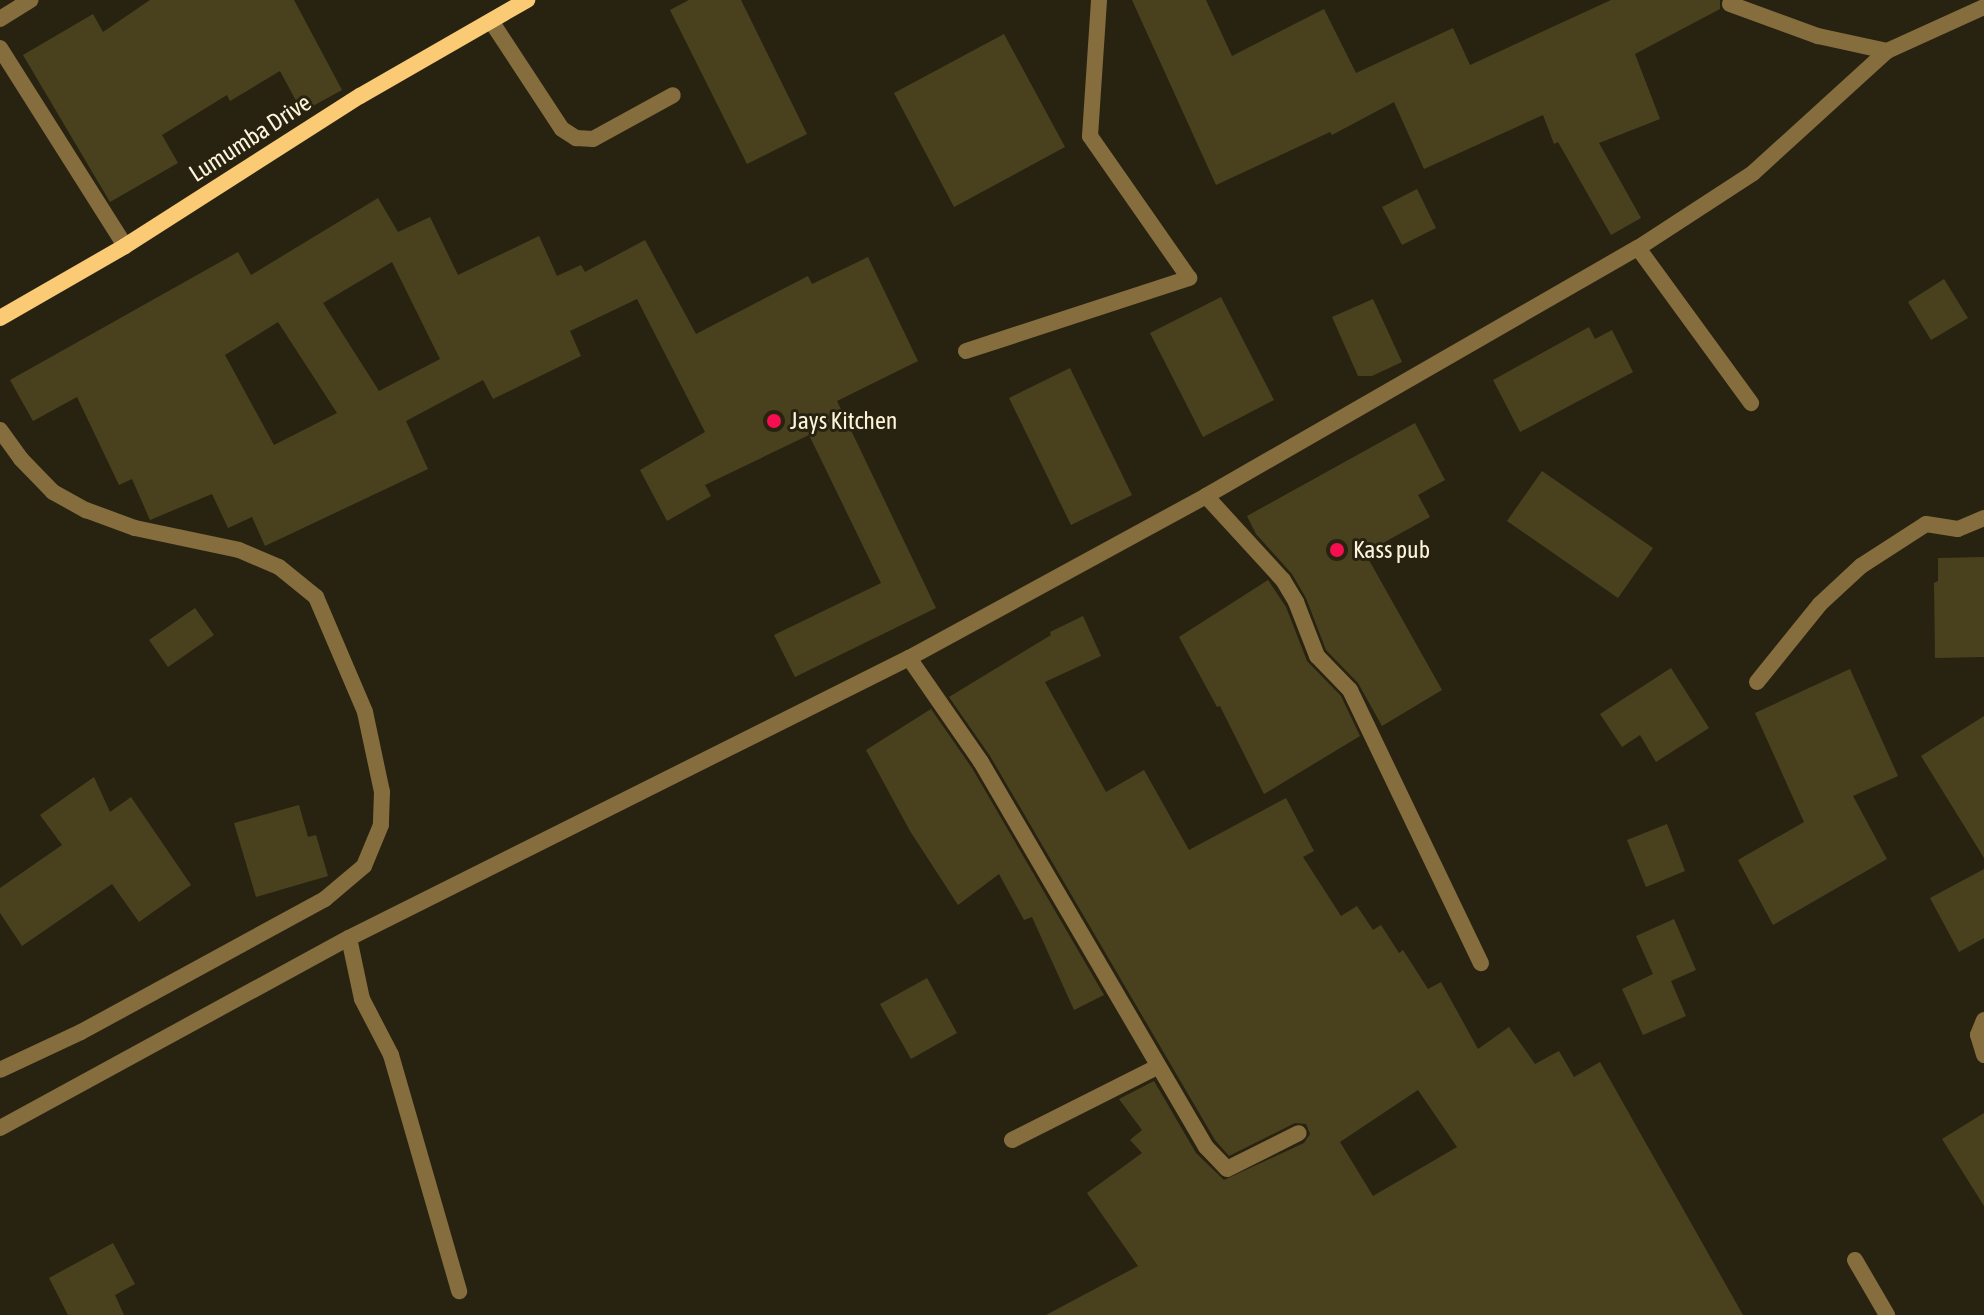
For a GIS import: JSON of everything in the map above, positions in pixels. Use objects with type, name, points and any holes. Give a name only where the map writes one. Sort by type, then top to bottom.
[{"type":"street","points":[[0,19],[30,0]]},
{"type":"street","name":"Lumumba Drive","points":[[0,318],[125,246],[360,96],[527,0]]},
{"type":"street","points":[[966,351],[1189,278],[1090,136],[1099,0]]},
{"type":"street","points":[[1730,4],[1818,36],[1887,51]]},
{"type":"street","points":[[0,1128],[349,938],[909,658],[1206,496],[1638,248],[1753,173],[1887,51],[1984,7]]},
{"type":"street","points":[[491,21],[562,129],[576,138],[593,139],[673,95]]},
{"type":"street","points":[[0,48],[125,246]]},
{"type":"street","points":[[1638,248],[1751,403]]},
{"type":"street","points":[[0,430],[21,459],[53,492],[86,510],[135,528],[239,550],[279,567],[316,597],[365,712],[382,792],[381,825],[364,866],[325,899],[81,1032],[0,1070]]},
{"type":"street","points":[[1206,496],[1283,580],[1296,602],[1317,656],[1350,690],[1481,963]]},
{"type":"street","points":[[1757,682],[1820,604],[1861,566],[1926,524],[1958,529],[1984,518]]},
{"type":"street","points":[[909,658],[981,762],[1206,1147],[1227,1169],[1299,1133]]},
{"type":"street","points":[[349,938],[362,999],[391,1055],[459,1291]]},
{"type":"street","points":[[1984,1020],[1978,1035],[1984,1055]]},
{"type":"street","points":[[1012,1140],[1157,1067]]},
{"type":"street","points":[[1855,1260],[1887,1315]]},
{"type":"building","points":[[150,0],[294,0],[342,90],[302,112],[280,71],[230,101],[227,95],[162,135],[178,163],[110,202],[23,55],[93,14],[103,32]]},
{"type":"building","points":[[689,0],[741,0],[807,134],[747,164],[670,10]]},
{"type":"building","points":[[1132,0],[1206,0],[1232,56],[1324,9],[1356,73],[1453,28],[1470,65],[1611,0],[1720,0],[1720,9],[1635,54],[1660,119],[1599,143],[1641,218],[1611,235],[1558,142],[1554,144],[1543,115],[1424,169],[1394,102],[1332,135],[1330,132],[1216,185]]},
{"type":"building","points":[[1004,34],[1065,147],[954,207],[894,93]]},
{"type":"building","points":[[1417,189],[1436,228],[1402,245],[1382,207]]},
{"type":"building","points":[[378,198],[398,232],[430,217],[458,275],[539,236],[557,276],[581,265],[585,272],[645,240],[696,334],[808,276],[812,284],[868,257],[918,361],[837,401],[936,608],[795,677],[774,635],[881,583],[809,435],[705,485],[711,496],[667,521],[640,470],[705,432],[637,299],[570,331],[581,356],[493,399],[483,380],[406,421],[428,469],[265,546],[252,517],[228,528],[212,494],[150,520],[132,479],[119,485],[77,397],[33,421],[10,380],[238,252],[251,275]],"holes":[[[392,262],[440,359],[379,391],[323,303]],[[278,322],[337,413],[274,445],[225,355]]]},
{"type":"building","points":[[1944,279],[1968,318],[1931,340],[1908,302]]},
{"type":"building","points":[[1221,297],[1274,400],[1203,437],[1150,333]]},
{"type":"building","points":[[1373,299],[1402,362],[1372,376],[1358,376],[1332,317]]},
{"type":"building","points":[[1589,327],[1595,339],[1612,330],[1633,372],[1520,432],[1493,380]]},
{"type":"building","points":[[1070,368],[1132,495],[1071,525],[1009,398]]},
{"type":"building","points":[[1415,423],[1445,480],[1418,495],[1430,517],[1365,553],[1442,690],[1382,726],[1358,683],[1326,650],[1306,598],[1292,574],[1256,534],[1247,516]]},
{"type":"building","points":[[1542,471],[1653,548],[1618,598],[1507,521]]},
{"type":"building","points":[[1984,557],[1984,657],[1935,658],[1934,583],[1938,581],[1938,558]]},
{"type":"building","points":[[1268,580],[1286,607],[1307,661],[1341,696],[1360,736],[1264,794],[1220,706],[1217,707],[1179,637]]},
{"type":"building","points":[[195,608],[214,635],[168,667],[149,640]]},
{"type":"building","points":[[1083,616],[1101,656],[1045,682],[1106,792],[1144,770],[1189,850],[1286,798],[1314,851],[1303,857],[1341,916],[1357,906],[1373,930],[1381,925],[1399,953],[1403,950],[1428,989],[1441,982],[1478,1049],[1509,1027],[1535,1064],[1559,1051],[1574,1077],[1600,1062],[1743,1315],[1046,1315],[1138,1266],[1087,1193],[1142,1153],[1130,1140],[1142,1130],[1119,1099],[1154,1081],[1196,1153],[1224,1180],[1304,1143],[1310,1134],[1306,1124],[1295,1123],[1229,1156],[1215,1140],[990,756],[949,697],[1051,635],[1050,632]],"holes":[[[1418,1090],[1457,1147],[1373,1196],[1340,1142]]]},
{"type":"building","points":[[1671,668],[1709,728],[1656,762],[1640,735],[1622,747],[1600,714]]},
{"type":"building","points":[[1850,669],[1898,776],[1853,796],[1887,859],[1773,925],[1738,860],[1804,822],[1755,713]]},
{"type":"building","points":[[931,709],[972,768],[1104,995],[1074,1010],[1032,917],[1024,920],[999,874],[958,905],[910,831],[866,750]]},
{"type":"building","points":[[1984,716],[1984,858],[1921,756]]},
{"type":"building","points":[[94,777],[110,812],[131,797],[191,885],[139,922],[112,884],[22,946],[0,913],[0,888],[62,845],[40,815]]},
{"type":"building","points":[[299,805],[308,837],[316,835],[328,876],[256,897],[234,823]]},
{"type":"building","points":[[1667,824],[1685,871],[1646,887],[1627,840]]},
{"type":"building","points":[[1984,869],[1984,938],[1959,952],[1930,898]]},
{"type":"building","points":[[1674,919],[1696,970],[1671,981],[1686,1016],[1643,1035],[1622,989],[1653,974],[1636,936]]},
{"type":"building","points":[[927,978],[957,1033],[911,1059],[880,1004]]},
{"type":"building","points":[[1984,1113],[1984,1206],[1942,1139]]},
{"type":"building","points":[[113,1243],[135,1284],[115,1295],[124,1315],[68,1315],[49,1278]]},
{"type":"place","name":"Jays Kitchen","points":[[774,421]]},
{"type":"place","name":"Kass pub","points":[[1337,550]]}]
